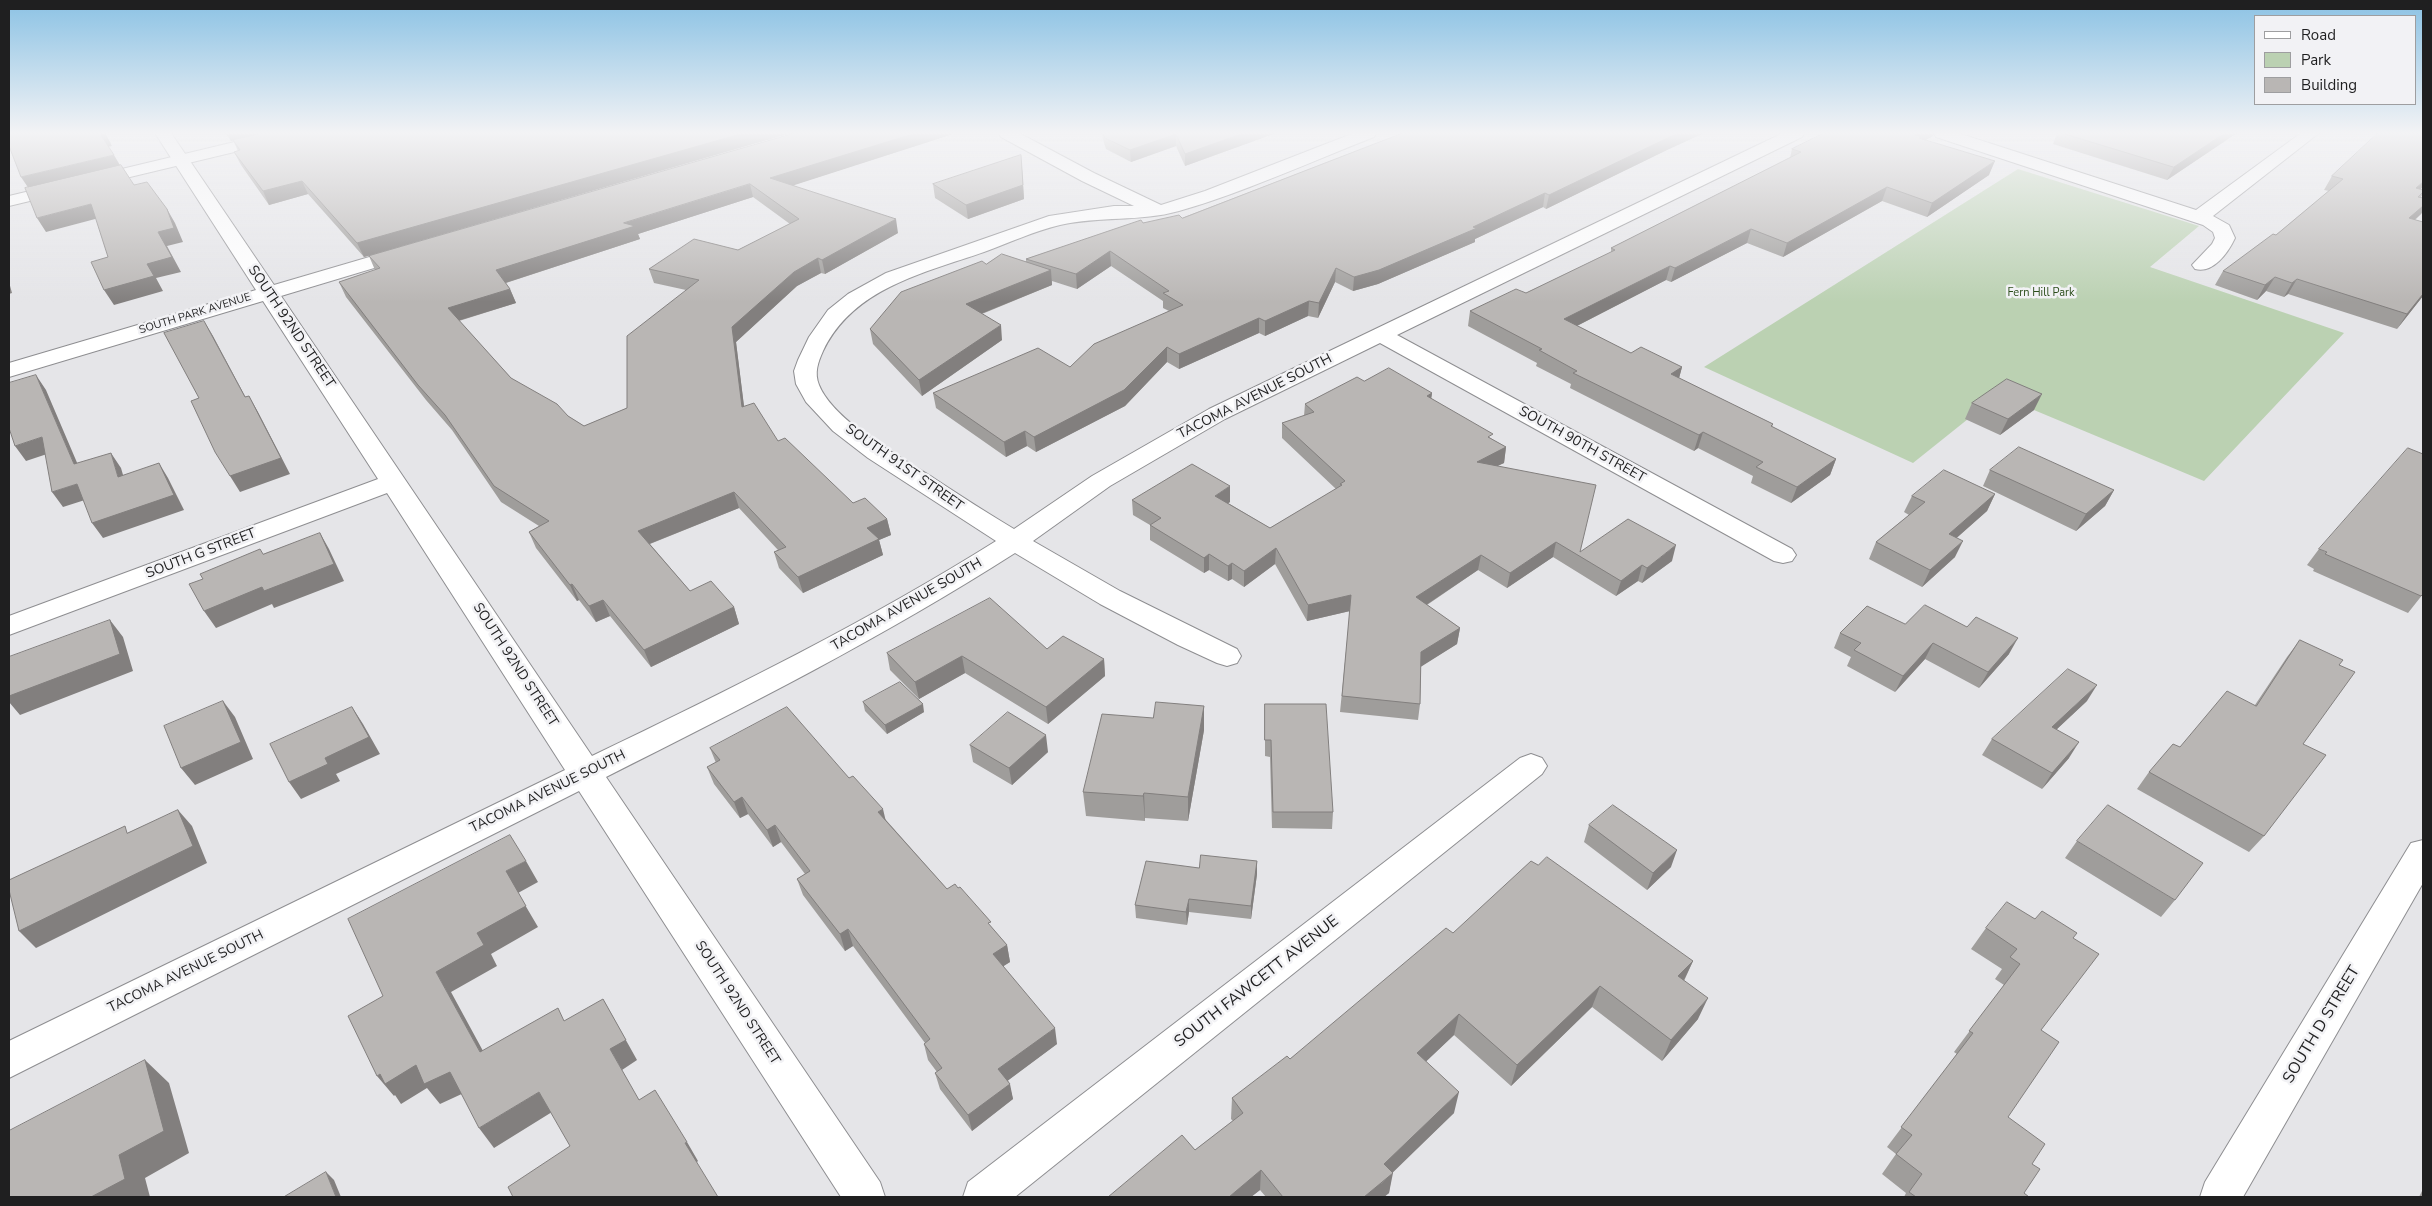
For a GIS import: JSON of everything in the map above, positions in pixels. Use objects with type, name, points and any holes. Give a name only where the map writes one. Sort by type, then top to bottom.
[{"type":"street","points":[[9,201],[57,189]]},
{"type":"street","name":"SOUTH 92ND STREET","points":[[200,189],[865,1197]]},
{"type":"street","points":[[1079,205],[1084,189]]},
{"type":"street","points":[[1114,189],[1159,211],[1225,189]]},
{"type":"street","name":"TACOMA AVENUE SOUTH","points":[[9,1060],[746,694],[933,593],[1013,542],[1101,481],[1217,414],[1680,189]]},
{"type":"street","points":[[2114,189],[2199,217],[2222,229],[2225,238],[2221,247],[2202,265]]},
{"type":"street","points":[[2199,217],[2236,189]]},
{"type":"street","name":"SOUTH 91ST STREET","points":[[1159,211],[1114,212],[1079,205],[1040,224],[932,262],[869,289],[837,310],[817,338],[805,367],[807,385],[824,410],[870,448],[1013,542],[1185,638],[1227,656]]},
{"type":"street","name":"SOUTH PARK AVENUE","points":[[9,370],[422,248]]},
{"type":"street","name":"SOUTH 90TH STREET","points":[[1380,334],[1783,556]]},
{"type":"street","name":"SOUTH G STREET","points":[[9,626],[394,482]]},
{"type":"street","name":"SOUTH FAWCETT AVENUE","points":[[983,1197],[1531,766]]},
{"type":"street","name":"SOUTH D STREET","points":[[2220,1197],[2423,853]]},
{"type":"green space","name":"Fern Hill Park","points":[[1986,189],[2082,189],[2199,226],[2150,267],[2344,333],[2204,481],[1998,395],[1913,463],[1704,367]]},
{"type":"building","points":[[26,189],[152,189],[167,209],[174,228],[158,232],[172,257],[147,264],[154,276],[104,290],[91,262],[108,257],[91,204],[37,218]]},
{"type":"building","points":[[309,189],[546,189],[357,243]]},
{"type":"building","points":[[600,189],[733,189],[624,223],[635,226],[496,270],[510,289],[448,308],[511,378],[557,404],[568,416],[584,426],[627,408],[627,336],[699,280],[649,269],[694,239],[738,250],[799,219],[757,189],[805,189],[896,219],[822,260],[818,258],[794,272],[732,327],[742,407],[754,403],[778,441],[785,438],[853,503],[865,498],[887,519],[867,528],[879,539],[798,577],[774,552],[786,547],[734,492],[638,531],[690,591],[711,581],[734,607],[644,650],[603,600],[589,606],[572,584],[570,585],[529,532],[549,521],[494,486],[445,415],[418,385],[339,282],[380,268],[369,256]]},
{"type":"building","points":[[941,189],[1011,189],[966,205]]},
{"type":"building","points":[[1257,189],[1561,189],[1549,195],[1545,193],[1473,227],[1477,228],[1379,270],[1354,277],[1336,268],[1319,303],[1309,301],[1265,321],[1259,318],[1179,354],[1167,347],[1124,390],[1034,437],[1025,431],[1004,442],[933,393],[1038,348],[1070,367],[1094,344],[1183,305],[1163,293],[1169,291],[1110,251],[1076,274],[1026,259],[1141,220],[1143,223],[1179,215],[1182,218]]},
{"type":"building","points":[[1727,189],[1883,189],[1787,243],[1751,229],[1675,268],[1670,266],[1564,319],[1631,353],[1641,347],[1682,367],[1671,374],[1773,424],[1771,426],[1836,459],[1797,487],[1756,467],[1763,462],[1703,432],[1699,435],[1573,373],[1577,371],[1539,350],[1542,349],[1470,311],[1516,289],[1526,293],[1615,250],[1611,248]]},
{"type":"building","points":[[1893,189],[1953,189],[1932,203]]},
{"type":"building","points":[[2331,189],[2423,190],[2418,197],[2423,198],[2423,206],[2409,218],[2423,222],[2423,294],[2407,314],[2297,279],[2292,283],[2275,277],[2265,285],[2223,271],[2273,234],[2276,235]]},
{"type":"building","points":[[1002,254],[1051,270],[966,304],[1001,325],[919,380],[870,329],[901,292],[982,261],[986,264]]},
{"type":"building","points":[[204,321],[245,397],[249,396],[281,458],[230,476],[215,452],[191,401],[199,398],[164,333]]},
{"type":"building","points":[[1389,368],[1432,393],[1427,396],[1493,434],[1488,437],[1506,447],[1477,462],[1596,485],[1580,552],[1628,519],[1676,545],[1647,568],[1642,565],[1621,581],[1556,542],[1510,573],[1481,555],[1416,597],[1460,628],[1421,652],[1420,704],[1342,696],[1351,595],[1308,605],[1276,548],[1244,571],[1232,563],[1228,566],[1209,554],[1204,558],[1150,525],[1161,518],[1132,500],[1192,464],[1230,486],[1215,496],[1270,528],[1342,485],[1340,484],[1345,481],[1282,423],[1314,412],[1305,404],[1357,377],[1364,381]]},
{"type":"building","points":[[36,375],[74,464],[111,453],[118,477],[159,463],[174,495],[92,523],[77,484],[52,492],[42,437],[15,446],[9,428],[9,383]]},
{"type":"building","points":[[2007,379],[2042,394],[2008,419],[1972,403]]},
{"type":"building","points":[[2019,447],[2114,490],[2086,514],[1990,470]]},
{"type":"building","points":[[2408,448],[2423,454],[2423,594],[2421,596],[2325,554],[2327,552],[2319,549]]},
{"type":"building","points":[[1944,470],[1995,494],[1949,534],[1963,541],[1930,570],[1876,542],[1925,502],[1912,496]]},
{"type":"building","points":[[320,533],[334,564],[264,591],[262,587],[204,611],[189,584],[203,579],[200,574],[260,549],[263,554]]},
{"type":"building","points":[[990,598],[1047,649],[1063,636],[1104,659],[1046,707],[962,656],[915,682],[887,653]]},
{"type":"building","points":[[1925,605],[1967,627],[1976,617],[2018,638],[1988,672],[1933,643],[1903,676],[1854,650],[1861,643],[1840,633],[1867,606],[1905,624]]},
{"type":"building","points":[[110,620],[120,654],[9,696],[9,657]]},
{"type":"building","points":[[2300,640],[2343,660],[2339,665],[2355,672],[2303,744],[2326,755],[2264,836],[2149,772],[2173,744],[2180,747],[2227,691],[2256,706]]},
{"type":"building","points":[[2068,669],[2097,685],[2052,727],[2079,742],[2052,773],[1992,739]]},
{"type":"building","points":[[900,682],[923,704],[885,725],[863,702]]},
{"type":"building","points":[[223,701],[241,742],[181,768],[164,726]]},
{"type":"building","points":[[1156,702],[1204,706],[1188,797],[1144,793],[1143,796],[1083,792],[1102,714],[1153,718]]},
{"type":"building","points":[[1265,704],[1326,704],[1333,812],[1273,812],[1271,740],[1265,740]]},
{"type":"building","points":[[352,707],[369,737],[325,758],[328,764],[289,782],[270,744]]},
{"type":"building","points":[[787,707],[849,778],[853,776],[883,809],[878,812],[947,889],[955,884],[958,888],[960,887],[991,922],[988,923],[1007,945],[993,954],[1055,1028],[998,1069],[1010,1084],[968,1115],[935,1073],[942,1068],[924,1044],[930,1039],[848,929],[840,934],[797,879],[810,871],[775,825],[767,830],[742,797],[734,802],[707,767],[720,760],[710,748]]},
{"type":"building","points":[[1008,712],[1046,735],[1009,768],[970,745]]},
{"type":"building","points":[[1613,805],[1677,850],[1653,873],[1589,825]]},
{"type":"building","points":[[2108,805],[2203,863],[2175,900],[2077,841]]},
{"type":"building","points":[[178,810],[193,846],[19,931],[9,890],[9,880],[125,826],[127,833]]},
{"type":"building","points":[[510,835],[526,861],[506,871],[526,906],[477,933],[484,945],[436,972],[480,1052],[558,1008],[564,1021],[603,999],[626,1040],[610,1049],[639,1100],[655,1090],[718,1197],[513,1197],[508,1187],[570,1146],[539,1092],[479,1128],[450,1072],[424,1084],[416,1065],[385,1084],[380,1074],[377,1076],[348,1016],[383,996],[348,919]]},
{"type":"building","points":[[1201,855],[1257,861],[1251,906],[1189,899],[1186,912],[1135,905],[1146,861],[1199,868]]},
{"type":"building","points":[[1547,857],[1693,961],[1678,976],[1708,998],[1671,1040],[1600,986],[1517,1065],[1459,1014],[1417,1053],[1459,1092],[1384,1164],[1393,1173],[1364,1197],[1283,1197],[1261,1170],[1229,1197],[1108,1197],[1182,1135],[1195,1150],[1243,1113],[1232,1098],[1287,1056],[1290,1059],[1446,928],[1453,933],[1531,861],[1538,865]]},
{"type":"building","points":[[2007,902],[2035,919],[2042,911],[2077,933],[2073,938],[2099,954],[2041,1030],[2059,1042],[2008,1117],[2045,1144],[2032,1164],[2040,1169],[2024,1193],[2029,1197],[1916,1197],[1909,1192],[1922,1174],[1896,1154],[1912,1135],[1901,1127],[1973,1033],[1969,1031],[2020,964],[2010,957],[2017,949],[1986,928]]},
{"type":"building","points":[[145,1060],[164,1131],[119,1155],[125,1179],[91,1197],[9,1197],[9,1131]]},
{"type":"building","points":[[326,1172],[336,1197],[284,1197]]}]
